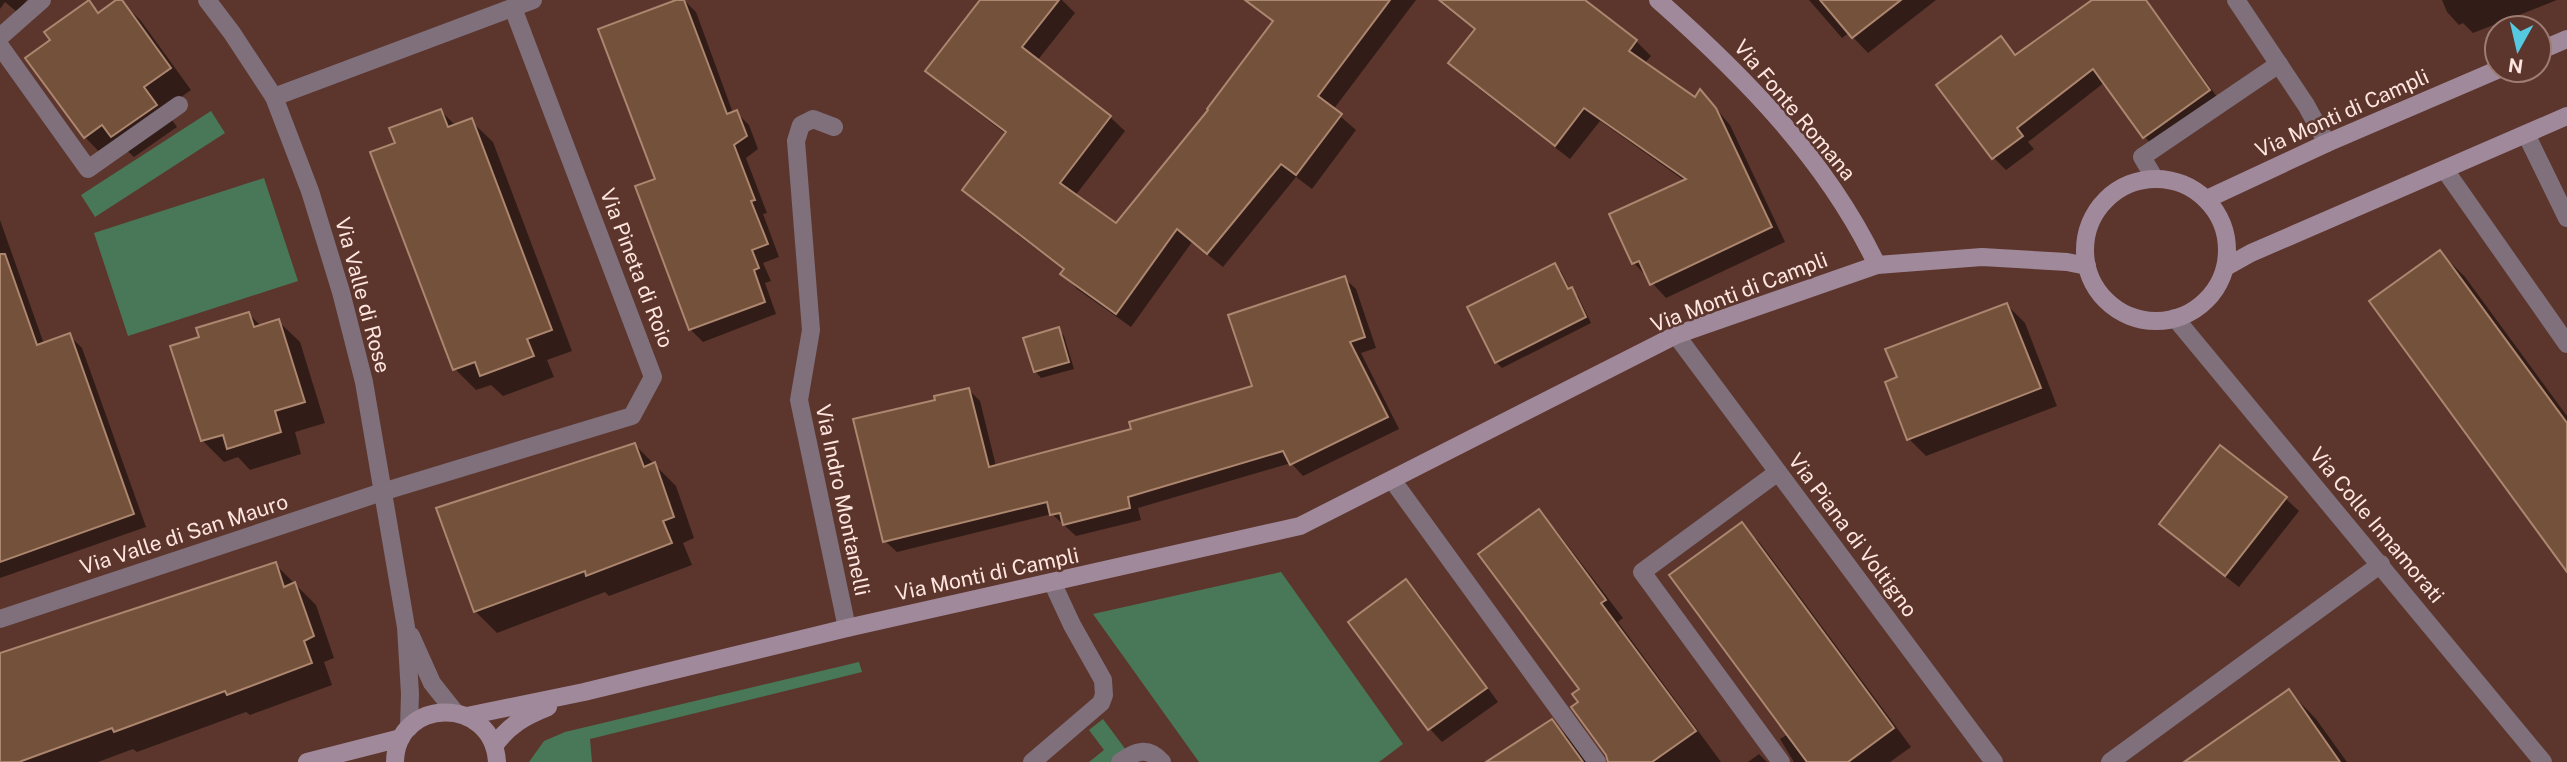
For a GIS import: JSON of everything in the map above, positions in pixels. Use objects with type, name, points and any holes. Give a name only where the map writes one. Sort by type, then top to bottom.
[{"type":"street","points":[[0,37],[42,0]]},
{"type":"street","name":"Via Valle di Rose","points":[[207,0],[274,97],[310,191],[341,292],[363,382],[406,627],[410,694],[405,733]]},
{"type":"street","points":[[274,97],[533,0]]},
{"type":"street","name":"Via Fonte Romana","points":[[1658,0],[1717,52],[1767,105],[1836,191],[1877,265]]},
{"type":"street","points":[[2236,0],[2327,143]]},
{"type":"street","name":"Via Pineta di Roio","points":[[382,492],[632,416],[653,377],[513,8]]},
{"type":"street","points":[[0,46],[88,169],[179,105]]},
{"type":"street","points":[[2155,179],[2142,157],[2279,64]]},
{"type":"street","name":"Via Monti di Campli","points":[[2207,199],[2483,75]]},
{"type":"street","points":[[2226,267],[2250,253],[2567,116]]},
{"type":"street","name":"Via Indro Montanelli","points":[[834,127],[813,119],[800,125],[796,142],[811,330],[799,400],[847,628]]},
{"type":"street","points":[[2526,134],[2567,218]]},
{"type":"street","points":[[2445,170],[2567,344]]},
{"type":"street","points":[[2155,179],[2183,184],[2207,199],[2225,231],[2227,255],[2226,267],[2218,285],[2207,299],[2192,311],[2175,318],[2153,320],[2130,316],[2103,296],[2087,266],[2086,239],[2090,224],[2101,206],[2116,191],[2128,185],[2155,179]]},
{"type":"street","name":"Via Monti di Campli","points":[[405,733],[430,714],[461,714],[584,692],[847,628],[1053,584],[1300,526],[1676,335],[1877,265],[1982,257],[2067,262],[2087,266]]},
{"type":"street","name":"Via Colle Innamorati","points":[[2175,318],[2543,762]]},
{"type":"street","name":"Via Piana di Voltigno","points":[[1676,335],[1994,762]]},
{"type":"street","points":[[1778,472],[1642,572],[1781,762]]},
{"type":"street","points":[[1393,481],[1597,762]]},
{"type":"street","name":"Via Valle di San Mauro","points":[[0,619],[382,492]]},
{"type":"street","points":[[2110,762],[2381,564]]},
{"type":"street","points":[[1031,762],[1101,703],[1104,695],[1103,680],[1053,584]]},
{"type":"street","name":"Via Valle di Rose","points":[[406,627],[432,683],[461,714]]},
{"type":"street","name":"Via Monti di Campli","points":[[496,754],[506,729],[518,720],[584,692]]},
{"type":"street","points":[[461,714],[479,723],[496,754]]},
{"type":"street","points":[[307,762],[405,733]]},
{"type":"street","points":[[395,762],[395,753],[405,733]]},
{"type":"street","points":[[1120,762],[1132,753],[1144,751],[1152,753],[1162,762]]},
{"type":"green space","points":[[211,111],[225,133],[95,217],[81,195]]},
{"type":"green space","points":[[264,178],[298,281],[128,336],[94,233]]},
{"type":"green space","points":[[1281,572],[1403,744],[1379,762],[1199,762],[1093,614]]},
{"type":"green space","points":[[859,662],[862,672],[590,739],[592,762],[529,762],[544,741],[565,732]]},
{"type":"green space","points":[[1103,719],[1126,750],[1110,762],[1089,762],[1104,750],[1089,730]]},
{"type":"building","points":[[89,0],[98,13],[116,0],[122,0],[171,68],[144,87],[157,105],[111,137],[102,125],[84,138],[25,58],[50,40],[44,32]]},
{"type":"building","points":[[676,0],[684,0],[727,114],[737,110],[747,136],[734,145],[755,200],[751,201],[768,244],[752,250],[759,268],[754,270],[765,302],[689,330],[635,186],[655,179],[598,29]]},
{"type":"building","points":[[980,0],[1059,0],[1022,47],[1111,116],[1060,183],[1116,223],[1208,110],[1273,21],[1245,0],[1390,0],[1318,96],[1342,114],[1296,175],[1281,164],[1207,254],[1177,229],[1116,314],[1060,274],[1064,269],[962,190],[1006,132],[925,71]]},
{"type":"building","points":[[1439,0],[1585,0],[1637,40],[1629,51],[1695,97],[1700,89],[1716,108],[1772,227],[1650,285],[1639,261],[1632,264],[1609,214],[1686,179],[1584,108],[1555,146],[1448,63],[1475,29]]},
{"type":"building","points":[[1820,0],[1901,0],[1852,38]]},
{"type":"building","points":[[2092,0],[2146,0],[2210,90],[2143,138],[2093,69],[2017,128],[2023,136],[1992,159],[1936,85],[2001,36],[2015,55]]},
{"type":"building","points":[[441,109],[448,127],[472,118],[552,330],[527,339],[534,356],[480,376],[475,362],[453,370],[370,152],[395,143],[389,128]]},
{"type":"building","points":[[2440,250],[2567,423],[2567,572],[2369,301]]},
{"type":"building","points":[[0,254],[5,254],[37,345],[70,333],[134,514],[0,562]]},
{"type":"building","points":[[1555,263],[1568,289],[1572,287],[1586,317],[1495,363],[1467,307]]},
{"type":"building","points":[[1345,276],[1365,337],[1350,342],[1388,417],[1290,465],[1283,451],[1128,497],[1130,508],[1063,525],[1060,513],[1050,515],[1047,502],[883,542],[853,419],[935,400],[934,396],[969,388],[989,467],[1131,429],[1129,422],[1252,386],[1228,315]]},
{"type":"building","points":[[2007,303],[2041,388],[1907,440],[1885,382],[1897,377],[1885,349]]},
{"type":"building","points":[[249,312],[254,327],[279,319],[305,402],[275,411],[281,432],[227,449],[223,435],[201,441],[170,346],[199,337],[196,328]]},
{"type":"building","points":[[1059,327],[1069,362],[1034,372],[1023,338]]},
{"type":"building","points":[[635,443],[644,467],[655,462],[674,517],[663,521],[672,543],[586,576],[585,571],[474,612],[436,508]]},
{"type":"building","points":[[2220,445],[2287,497],[2225,576],[2159,524]]},
{"type":"building","points":[[1539,509],[1606,600],[1601,603],[1696,731],[1652,762],[1608,762],[1606,755],[1571,707],[1578,702],[1572,694],[1579,689],[1478,554]]},
{"type":"building","points":[[1742,522],[1894,728],[1848,762],[1807,762],[1669,575]]},
{"type":"building","points":[[276,562],[284,587],[295,582],[314,636],[304,641],[312,663],[227,695],[225,691],[114,732],[112,728],[19,762],[0,762],[0,653]]},
{"type":"building","points":[[1406,579],[1487,688],[1428,730],[1348,622]]},
{"type":"building","points":[[2289,689],[2340,762],[2184,762]]},
{"type":"building","points":[[1552,719],[1583,762],[1486,762]]}]
